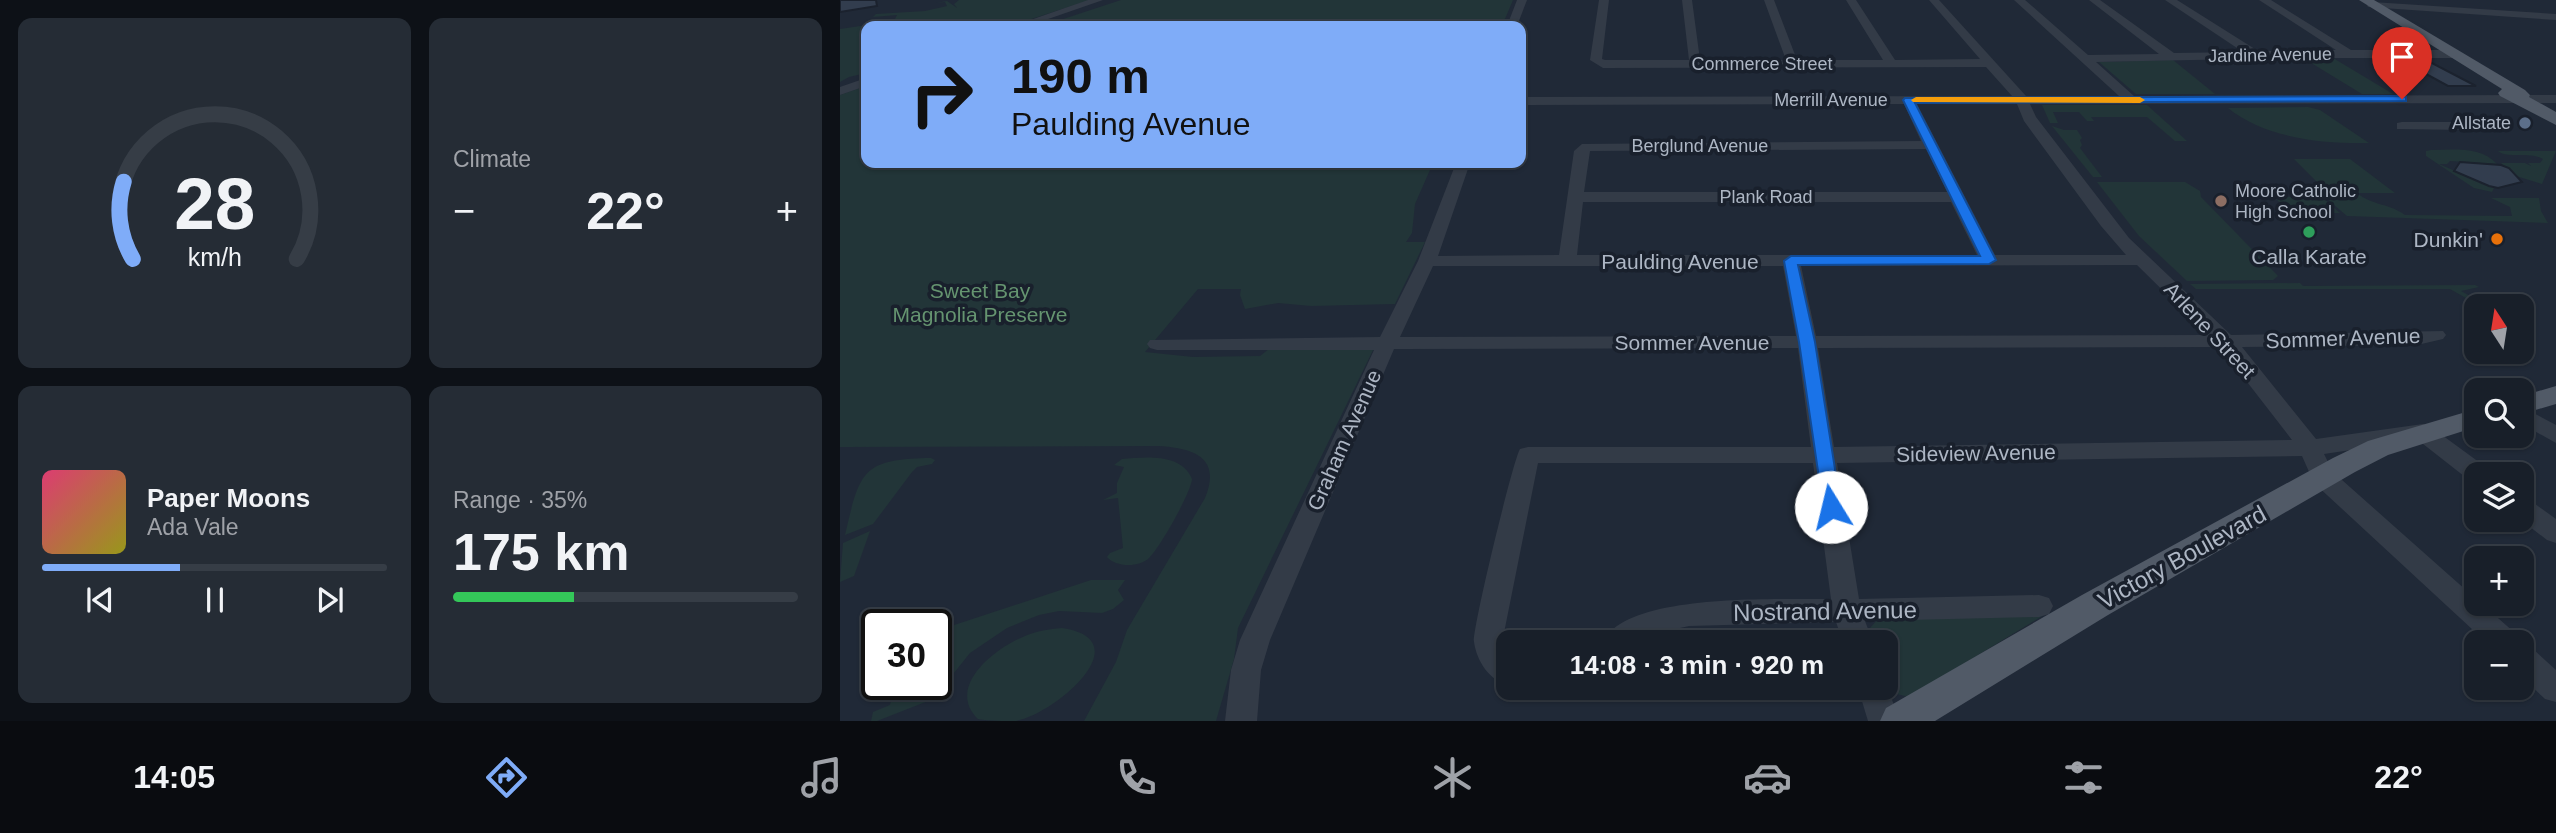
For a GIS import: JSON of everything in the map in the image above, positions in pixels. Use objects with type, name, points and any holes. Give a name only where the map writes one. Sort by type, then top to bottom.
[{"type":"main road","points":[[2368,2],[2408,27],[2408,31],[2450,54],[2509,95],[2556,120]]},
{"type":"main road","points":[[2534,401],[2556,395]]},
{"type":"main road","name":"Victory Boulevard","points":[[1900,721],[2095,605],[2317,463],[2378,449],[2423,432],[2464,421]]},
{"type":"street","points":[[1033,21],[1098,0]]},
{"type":"street","points":[[1049,21],[1113,0]]},
{"type":"street","points":[[1514,21],[1522,0]]},
{"type":"street","name":"Commerce Street","points":[[1604,0],[1597,62],[1607,64],[1989,63]]},
{"type":"street","points":[[1687,0],[1695,64]]},
{"type":"street","points":[[1769,0],[1793,64]]},
{"type":"street","points":[[1852,0],[1892,64]]},
{"type":"street","name":"Arlene Street","points":[[1934,0],[2022,100],[2029,118],[2123,242],[2226,341],[2317,463],[2492,630]]},
{"type":"street","points":[[2019,0],[2131,100]]},
{"type":"street","points":[[2094,0],[2171,57]]},
{"type":"street","points":[[2170,0],[2256,55]]},
{"type":"street","points":[[2264,0],[2350,54]]},
{"type":"street","points":[[2368,2],[2555,17]]},
{"type":"street","name":"Jardine Avenue","points":[[2084,59],[2450,54]]},
{"type":"street","points":[[840,85],[861,78]]},
{"type":"street","points":[[840,91],[861,84]]},
{"type":"street","points":[[2402,99],[2448,126]]},
{"type":"street","name":"Merrill Avenue","points":[[1526,100],[2556,99]]},
{"type":"street","points":[[1908,100],[1989,260]]},
{"type":"street","points":[[2402,126],[2466,126]]},
{"type":"street","name":"Berglund Avenue","points":[[1567,261],[1581,151],[1593,146],[1931,145]]},
{"type":"street","name":"Graham Avenue","points":[[1241,721],[1246,670],[1255,640],[1387,343],[1427,261],[1461,168]]},
{"type":"street","name":"Plank Road","points":[[1575,197],[1957,197]]},
{"type":"street","name":"Paulding Avenue","points":[[1427,261],[2142,260]]},
{"type":"street","points":[[1791,261],[1807,342],[1847,611],[1854,630]]},
{"type":"street","name":"Sommer Avenue","points":[[1157,344],[2417,340],[2436,335]]},
{"type":"street","points":[[2534,421],[2556,435]]},
{"type":"street","points":[[2423,432],[2464,463]]},
{"type":"street","name":"Sideview Avenue","points":[[1496,662],[1489,649],[1488,638],[1528,456],[1823,455],[2317,463]]},
{"type":"street","points":[[2534,516],[2556,533]]},
{"type":"street","name":"Nostrand Avenue","points":[[1637,630],[1664,619],[1689,614],[2039,606]]},
{"type":"street","points":[[2534,669],[2556,689]]},
{"type":"street","points":[[1877,700],[1884,721]]},
{"type":"green space","points":[[959,0],[1090,0],[1025,21],[894,21],[897,15],[873,17],[876,14],[925,11],[947,6],[945,2],[936,3],[947,1],[957,8],[954,4]]},
{"type":"green space","points":[[1121,0],[1513,0],[1504,21],[1057,21]]},
{"type":"green space","points":[[861,26],[861,74],[840,82],[840,29]]},
{"type":"green space","points":[[2303,58],[2333,58],[2393,94],[2362,94]]},
{"type":"green space","points":[[2173,60],[2215,94],[2136,94],[2099,62]]},
{"type":"green space","name":"Sweet Bay Magnolia Preserve","points":[[861,88],[861,168],[1431,168],[1415,204],[1412,233],[1406,242],[1425,242],[1395,304],[1311,306],[1278,303],[1245,309],[1240,295],[1241,289],[1198,289],[1145,352],[1193,357],[1260,356],[1269,349],[1373,350],[1238,628],[1234,659],[1216,721],[1084,721],[1116,662],[1127,630],[1205,498],[1210,473],[1201,457],[1182,449],[1158,446],[840,447],[840,95]]},
{"type":"green space","points":[[2042,105],[2147,105],[2187,141],[2175,141],[2147,117],[2091,117],[2094,121],[2087,121],[2079,112],[2053,112],[2058,123],[2050,123]]},
{"type":"green space","points":[[2308,107],[2320,110],[2369,143],[2313,140],[2276,133],[2228,108]]},
{"type":"green space","points":[[2052,126],[2077,130],[2082,138],[2080,148],[2102,177],[2093,177]]},
{"type":"green space","points":[[2466,150],[2490,158],[2497,164],[2450,161],[2447,164],[2439,164],[2494,188],[2492,192],[2474,188],[2426,156],[2426,151]]},
{"type":"green space","points":[[2498,151],[2556,151],[2542,184],[2516,176],[2501,163],[2525,163],[2531,166],[2528,163],[2540,163],[2543,159]]},
{"type":"green space","points":[[2294,159],[2350,159],[2395,193],[2357,193],[2405,215],[2512,216],[2510,207],[2491,198],[2539,198],[2541,211],[2548,223],[2347,216],[2314,188],[2322,187]]},
{"type":"green space","points":[[2097,182],[2185,182],[2200,191],[2201,197],[2278,276],[2273,280],[2187,281],[2139,236]]},
{"type":"green space","points":[[2274,197],[2322,197],[2340,213],[2291,213]]},
{"type":"green space","points":[[2300,283],[2303,286],[2479,287],[2461,291],[2466,294],[2464,297],[2450,289],[2196,289],[2190,284]]},
{"type":"green space","points":[[1162,458],[1180,465],[1192,479],[1181,508],[1160,544],[1149,558],[1133,565],[1116,563],[1107,557],[1123,548],[1118,498],[1103,500],[1117,493],[1117,483],[1124,467],[1114,465],[1122,459]]},
{"type":"green space","points":[[935,460],[932,464],[917,467],[912,472],[873,524],[845,535],[855,496],[868,473],[891,461]]},
{"type":"green space","points":[[870,531],[854,576],[840,582],[843,543]]},
{"type":"green space","points":[[1091,580],[1125,580],[1118,590],[1124,600],[1113,609],[1102,613],[1059,611],[1039,615],[1007,628],[970,653],[952,675],[952,626]]},
{"type":"green space","points":[[2047,613],[1909,697],[1898,694],[1898,630],[1869,630],[1879,618]]},
{"type":"green space","points":[[1062,628],[1085,635],[1094,647],[1093,661],[1084,676],[1069,692],[1032,715],[1016,721],[978,719],[969,707],[967,694],[970,682],[988,659],[1025,636]]},
{"type":"green space","points":[[891,700],[930,700],[871,721],[873,712],[890,705]]},
{"type":"building","points":[[840,0],[876,0],[877,6],[840,12]]},
{"type":"building","points":[[2406,63],[2432,63],[2476,86],[2448,86]]},
{"type":"building","points":[[2460,162],[2501,165],[2509,168],[2522,182],[2498,188],[2489,186],[2454,171]]},
{"type":"slow traffic","points":[[1916,100],[2140,100]]},
{"type":"place","name":"Allstate","points":[[2525,123]]},
{"type":"place","name":"Moore Catholic High School","points":[[2221,201]]},
{"type":"place","name":"Calla Karate","points":[[2309,232]]},
{"type":"place","name":"Dunkin'","points":[[2497,239]]},
{"type":"route","points":[[1831,507],[1807,342],[1791,261],[1989,260],[1908,100],[2402,99]]}]
